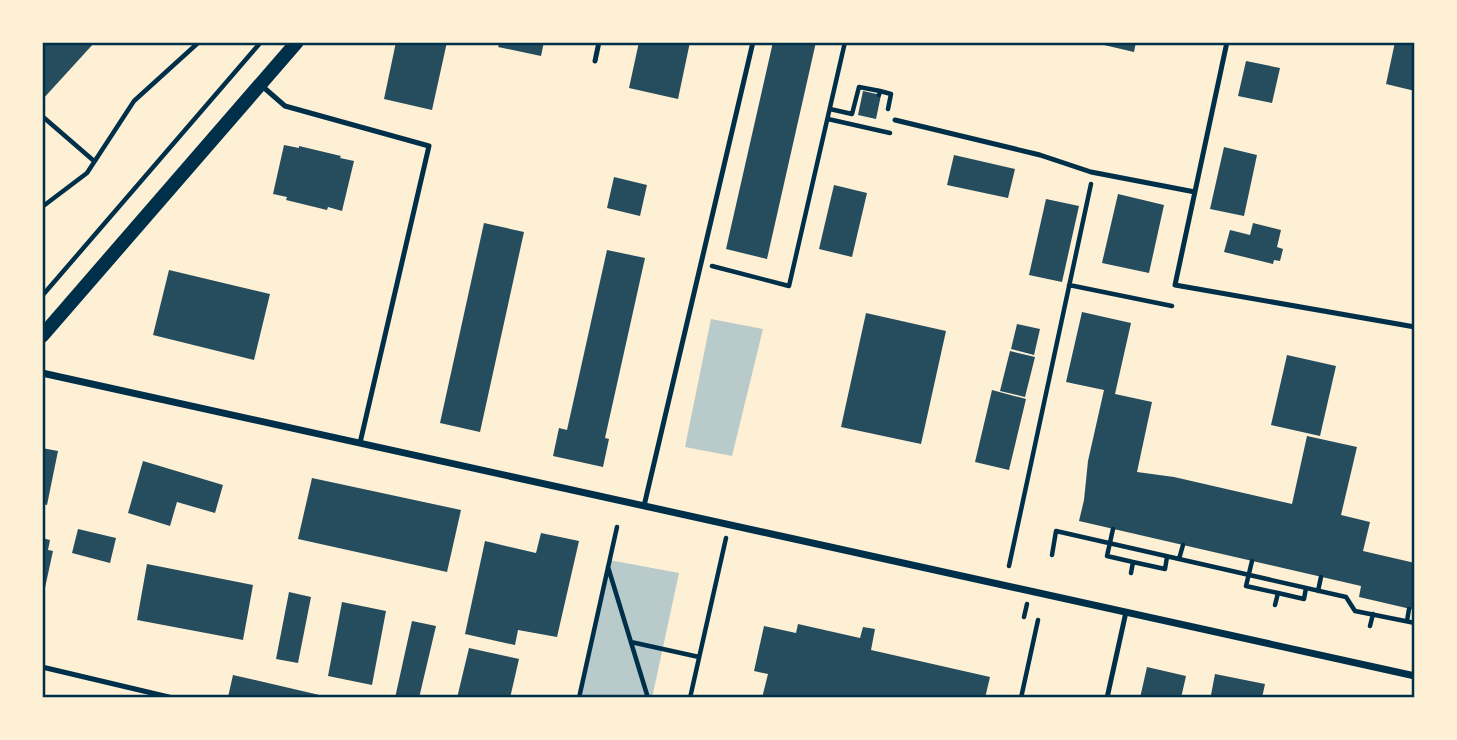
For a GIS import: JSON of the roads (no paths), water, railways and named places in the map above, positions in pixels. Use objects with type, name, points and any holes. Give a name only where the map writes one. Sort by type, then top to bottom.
[{"type":"main road","points":[[42,336],[297,42]]},
{"type":"street","points":[[42,373],[1415,676]]},
{"type":"lane","points":[[595,61],[599,42]]},
{"type":"lane","points":[[643,506],[753,42]]},
{"type":"lane","points":[[1227,42],[1175,285],[1415,327]]},
{"type":"lane","points":[[260,84],[285,106],[429,146],[360,443]]},
{"type":"lane","points":[[895,120],[1040,155],[1093,173],[1195,192]]},
{"type":"lane","points":[[1107,698],[1126,612]]},
{"type":"lane","points":[[42,667],[173,698]]}]
